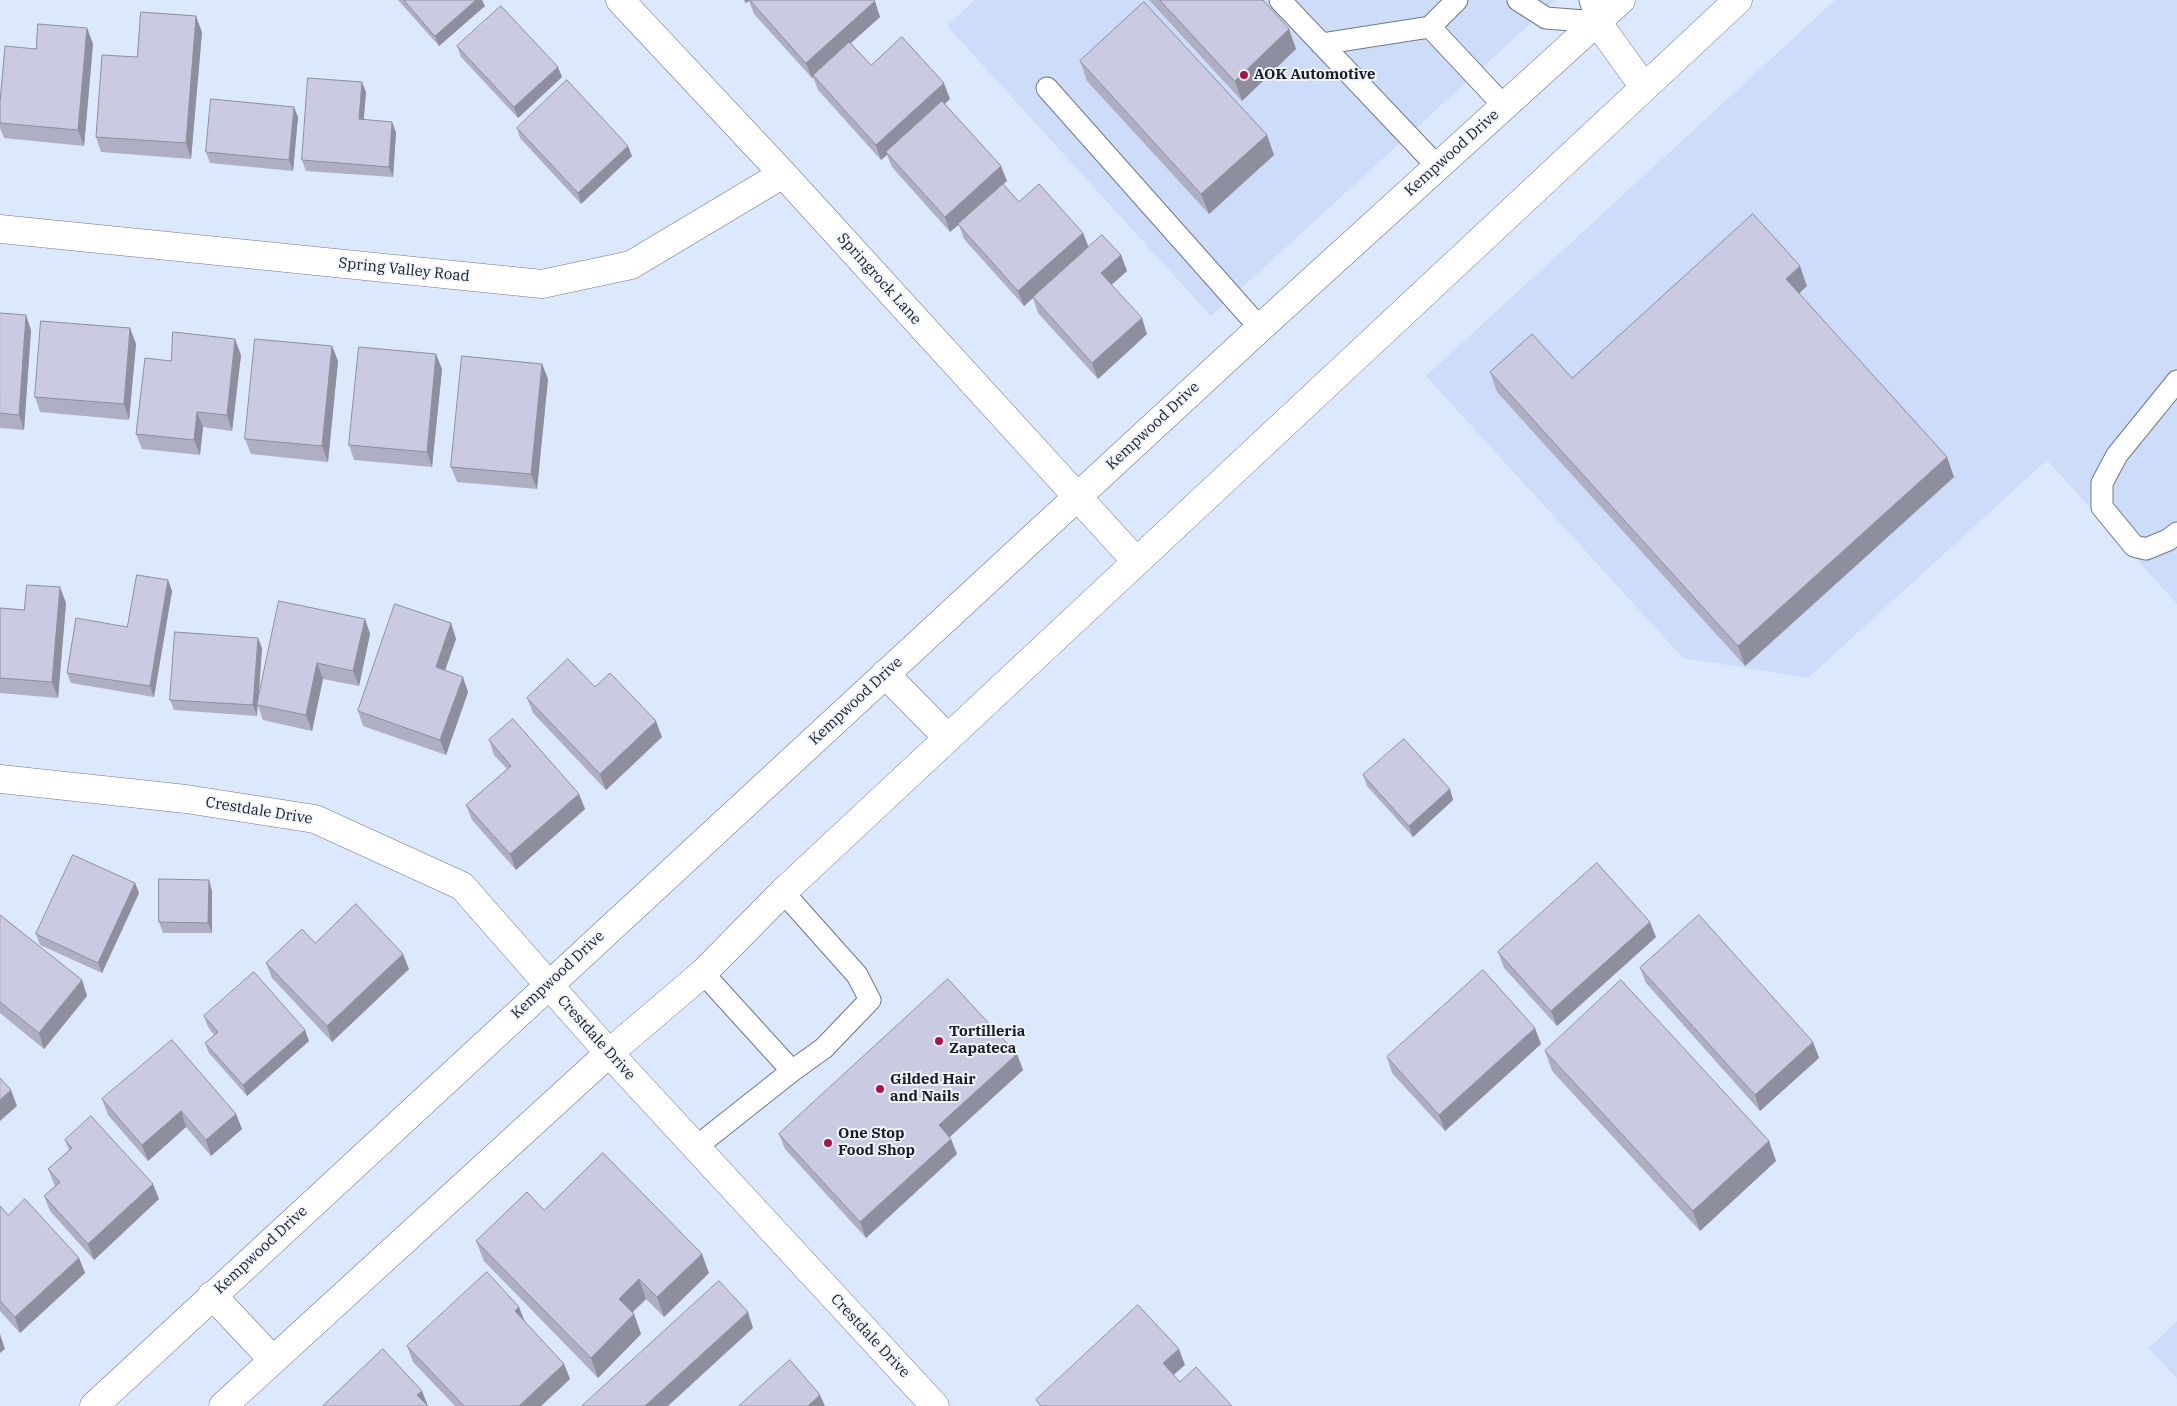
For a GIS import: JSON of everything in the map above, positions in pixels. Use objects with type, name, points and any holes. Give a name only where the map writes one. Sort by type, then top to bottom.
[{"type":"main road","name":"Springrock Lane","points":[[620,0],[783,174],[1136,561]]},
{"type":"main road","name":"Kempwood Drive","points":[[94,1406],[1077,496],[1504,106],[1594,11],[1621,0]]},
{"type":"main road","points":[[222,1406],[609,1053],[703,973],[783,892],[1738,0]]},
{"type":"main road","points":[[1594,11],[1644,87]]},
{"type":"main road","name":"Spring Valley Road","points":[[0,229],[542,284],[631,265],[783,174]]},
{"type":"main road","points":[[885,674],[948,738]]},
{"type":"main road","name":"Crestdale Drive","points":[[0,779],[186,799],[315,819],[462,886],[609,1053],[935,1406]]},
{"type":"main road","points":[[212,1295],[273,1360]]},
{"type":"lane","points":[[1280,0],[1437,166]]},
{"type":"lane","points":[[1321,44],[1430,27],[1457,0]]},
{"type":"lane","points":[[1518,0],[1546,18],[1594,11]]},
{"type":"lane","points":[[1430,27],[1504,106]]},
{"type":"lane","points":[[1046,88],[1260,328]]},
{"type":"lane","points":[[2177,381],[2117,455],[2102,483],[2102,508],[2134,546],[2146,549],[2168,540],[2177,533]]},
{"type":"lane","points":[[696,1147],[824,1048],[870,1000],[857,974],[783,892]]},
{"type":"lane","points":[[703,973],[792,1071]]},
{"type":"shaded area","points":[[974,0],[1556,0],[1211,316],[947,26]]},
{"type":"shaded area","points":[[1835,0],[2177,0],[2177,604],[2047,460],[1808,678],[1683,658],[1426,376]]},
{"type":"shaded area","points":[[2177,1321],[2177,1379],[2149,1348]]},
{"type":"building","points":[[404,0],[476,0],[435,36]]},
{"type":"building","points":[[750,0],[873,0],[875,1],[806,63]]},
{"type":"building","name":"AOK Automotive","points":[[1160,0],[1263,0],[1289,29],[1235,81]]},
{"type":"building","points":[[1144,2],[1267,135],[1201,194],[1080,61]]},
{"type":"building","points":[[501,6],[558,67],[514,107],[457,46]]},
{"type":"building","points":[[141,12],[196,16],[186,143],[96,137],[102,55],[137,57]]},
{"type":"building","points":[[38,24],[87,28],[78,130],[0,123],[5,46],[36,49]]},
{"type":"building","points":[[902,37],[944,83],[876,145],[813,75],[849,42],[871,65]]},
{"type":"building","points":[[308,78],[362,82],[359,119],[392,122],[389,167],[302,160]]},
{"type":"building","points":[[567,80],[628,146],[578,193],[517,128]]},
{"type":"building","points":[[211,99],[294,107],[289,160],[206,152]]},
{"type":"building","points":[[942,101],[1001,166],[945,217],[886,152]]},
{"type":"building","points":[[1003,184],[1019,202],[1039,184],[1083,233],[1018,291],[958,224]]},
{"type":"building","points":[[1753,214],[1800,266],[1786,279],[1947,457],[1738,646],[1490,372],[1532,334],[1572,378]]},
{"type":"building","points":[[1102,235],[1121,255],[1101,273],[1142,318],[1092,363],[1033,297]]},
{"type":"building","points":[[0,313],[26,315],[19,415],[0,413]]},
{"type":"building","points":[[41,321],[130,328],[124,404],[35,397]]},
{"type":"building","points":[[173,332],[235,339],[227,415],[197,412],[194,440],[136,434],[145,358],[171,361]]},
{"type":"building","points":[[255,339],[332,346],[322,446],[245,439]]},
{"type":"building","points":[[359,347],[436,354],[427,452],[349,445]]},
{"type":"building","points":[[462,356],[542,364],[531,474],[451,467]]},
{"type":"building","points":[[137,575],[168,580],[150,686],[67,673],[76,618],[127,627]]},
{"type":"building","points":[[27,585],[60,587],[52,682],[0,678],[0,608],[24,610]]},
{"type":"building","points":[[279,601],[365,619],[353,671],[317,663],[306,715],[257,705]]},
{"type":"building","points":[[395,604],[451,623],[436,667],[463,677],[440,740],[358,711]]},
{"type":"building","points":[[175,632],[258,638],[253,705],[170,700]]},
{"type":"building","points":[[568,659],[595,687],[610,673],[656,721],[600,774],[527,698]]},
{"type":"building","points":[[513,719],[579,794],[510,854],[466,805],[511,766],[489,740]]},
{"type":"building","points":[[1404,739],[1450,789],[1409,826],[1363,775]]},
{"type":"building","points":[[73,855],[135,883],[98,963],[36,934]]},
{"type":"building","points":[[1597,863],[1650,922],[1551,1011],[1498,952]]},
{"type":"building","points":[[159,879],[209,880],[208,923],[159,922]]},
{"type":"building","points":[[356,904],[403,954],[327,1026],[266,963],[302,929],[315,943]]},
{"type":"building","points":[[0,915],[82,980],[39,1033],[0,1002]]},
{"type":"building","points":[[1699,915],[1813,1042],[1755,1095],[1640,968]]},
{"type":"building","points":[[1483,970],[1535,1028],[1439,1115],[1387,1057]]},
{"type":"building","points":[[254,972],[305,1030],[243,1085],[205,1043],[218,1032],[204,1016]]},
{"type":"building","points":[[948,979],[1017,1054],[939,1125],[951,1139],[860,1222],[779,1134]]},
{"type":"building","points":[[1621,980],[1769,1141],[1693,1211],[1545,1051]]},
{"type":"building","points":[[172,1040],[236,1114],[206,1140],[181,1111],[142,1145],[102,1099]]},
{"type":"building","points":[[0,1078],[11,1090],[0,1100]]},
{"type":"building","points":[[91,1116],[153,1184],[88,1244],[44,1196],[60,1182],[48,1169],[72,1148],[65,1140]]},
{"type":"building","points":[[603,1153],[702,1254],[657,1297],[639,1279],[619,1299],[634,1314],[591,1358],[476,1241],[527,1192],[544,1210]]},
{"type":"building","points":[[25,1199],[79,1258],[15,1317],[0,1301],[0,1206],[8,1215]]},
{"type":"building","points":[[487,1272],[519,1307],[515,1311],[564,1364],[519,1406],[464,1406],[407,1346]]},
{"type":"building","points":[[719,1281],[748,1312],[645,1406],[582,1406]]},
{"type":"building","points":[[1138,1305],[1179,1349],[1163,1363],[1180,1382],[1196,1367],[1232,1406],[1041,1406],[1036,1400]]},
{"type":"building","points":[[383,1349],[422,1391],[417,1395],[428,1406],[323,1406]]},
{"type":"building","points":[[790,1360],[820,1395],[808,1406],[739,1406]]},
{"type":"place","name":"AOK Automotive","points":[[1244,75]]},
{"type":"place","name":"Tortilleria Zapateca","points":[[939,1041]]},
{"type":"place","name":"Gilded Hair and Nails","points":[[880,1089]]},
{"type":"place","name":"One Stop Food Shop","points":[[828,1143]]}]
